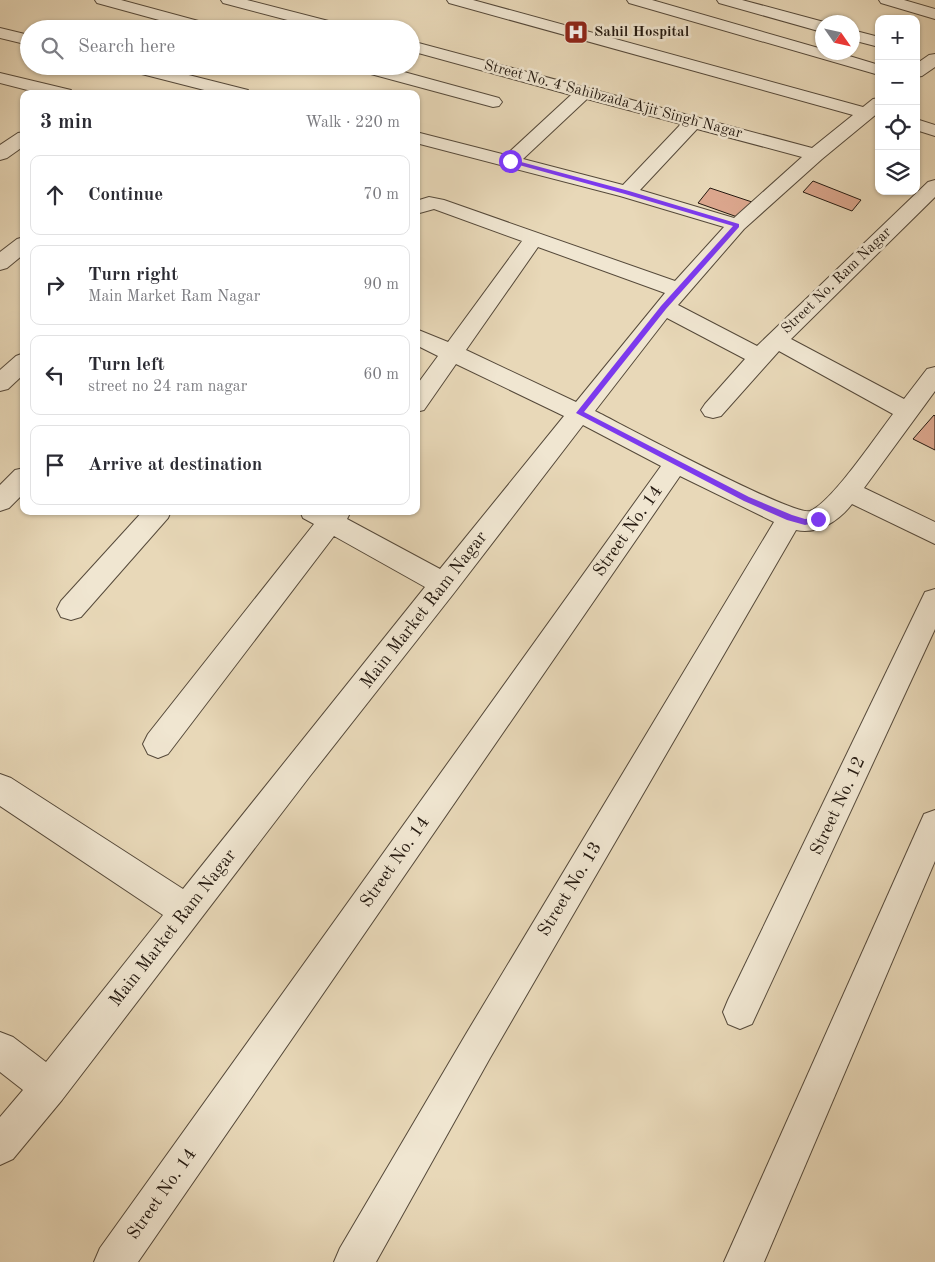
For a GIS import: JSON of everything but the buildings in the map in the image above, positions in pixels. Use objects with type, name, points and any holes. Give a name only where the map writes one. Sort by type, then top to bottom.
[{"type":"street","points":[[103,0],[178,20]]},
{"type":"street","points":[[228,0],[307,20]]},
{"type":"street","points":[[455,0],[874,108]]},
{"type":"street","points":[[635,0],[875,69]]},
{"type":"street","points":[[725,0],[815,25]]},
{"type":"street","points":[[888,0],[935,14]]},
{"type":"street","points":[[0,33],[20,38]]},
{"type":"street","points":[[860,37],[875,41]]},
{"type":"street","name":"Street No. 4 Sahibzada Ajit Singh Nagar","points":[[420,48],[815,155]]},
{"type":"street","points":[[920,54],[935,58]]},
{"type":"street","points":[[920,69],[935,58]]},
{"type":"street","points":[[167,75],[226,90]]},
{"type":"street","points":[[395,75],[493,102]]},
{"type":"street","points":[[0,78],[49,90]]},
{"type":"street","points":[[510,161],[584,92]]},
{"type":"street","name":"Main Market Ram Nagar","points":[[0,1146],[49,1087],[299,766],[671,299],[737,225],[815,155],[874,108]]},
{"type":"street","points":[[627,192],[693,122]]},
{"type":"street","points":[[920,125],[935,131]]},
{"type":"street","points":[[420,138],[627,192],[737,225]]},
{"type":"street","points":[[0,154],[20,139]]},
{"type":"street","name":"Street No. Ram Nagar","points":[[713,410],[759,357],[935,186]]},
{"type":"street","points":[[420,206],[429,203],[437,204],[534,238],[671,299],[759,357]]},
{"type":"street","points":[[420,398],[534,238]]},
{"type":"street","points":[[0,263],[20,247]]},
{"type":"street","points":[[420,338],[579,413],[747,499],[790,518],[805,522],[818,519],[838,504],[935,375]]},
{"type":"street","points":[[776,340],[907,411]]},
{"type":"street","points":[[0,383],[20,365]]},
{"type":"street","name":"Street No. 14","points":[[114,1262],[676,463]]},
{"type":"street","points":[[0,501],[20,481]]},
{"type":"street","points":[[847,491],[935,534]]},
{"type":"street","points":[[71,609],[155,515]]},
{"type":"street","points":[[158,744],[327,515],[445,584]]},
{"type":"street","name":"Street No. 13","points":[[354,1262],[478,1046],[790,518]]},
{"type":"street","name":"Street No. 12","points":[[740,1012],[935,600]]},
{"type":"street","points":[[0,788],[108,861],[187,910]]},
{"type":"street","points":[[744,1262],[935,825]]},
{"type":"street","points":[[0,1050],[49,1087]]},
{"type":"place","name":"Sahil Hospital","points":[[576,32]]},
{"type":"route","points":[[510,161],[627,192],[737,225],[664,307],[579,413],[747,499],[790,518],[805,522],[818,519]]}]
